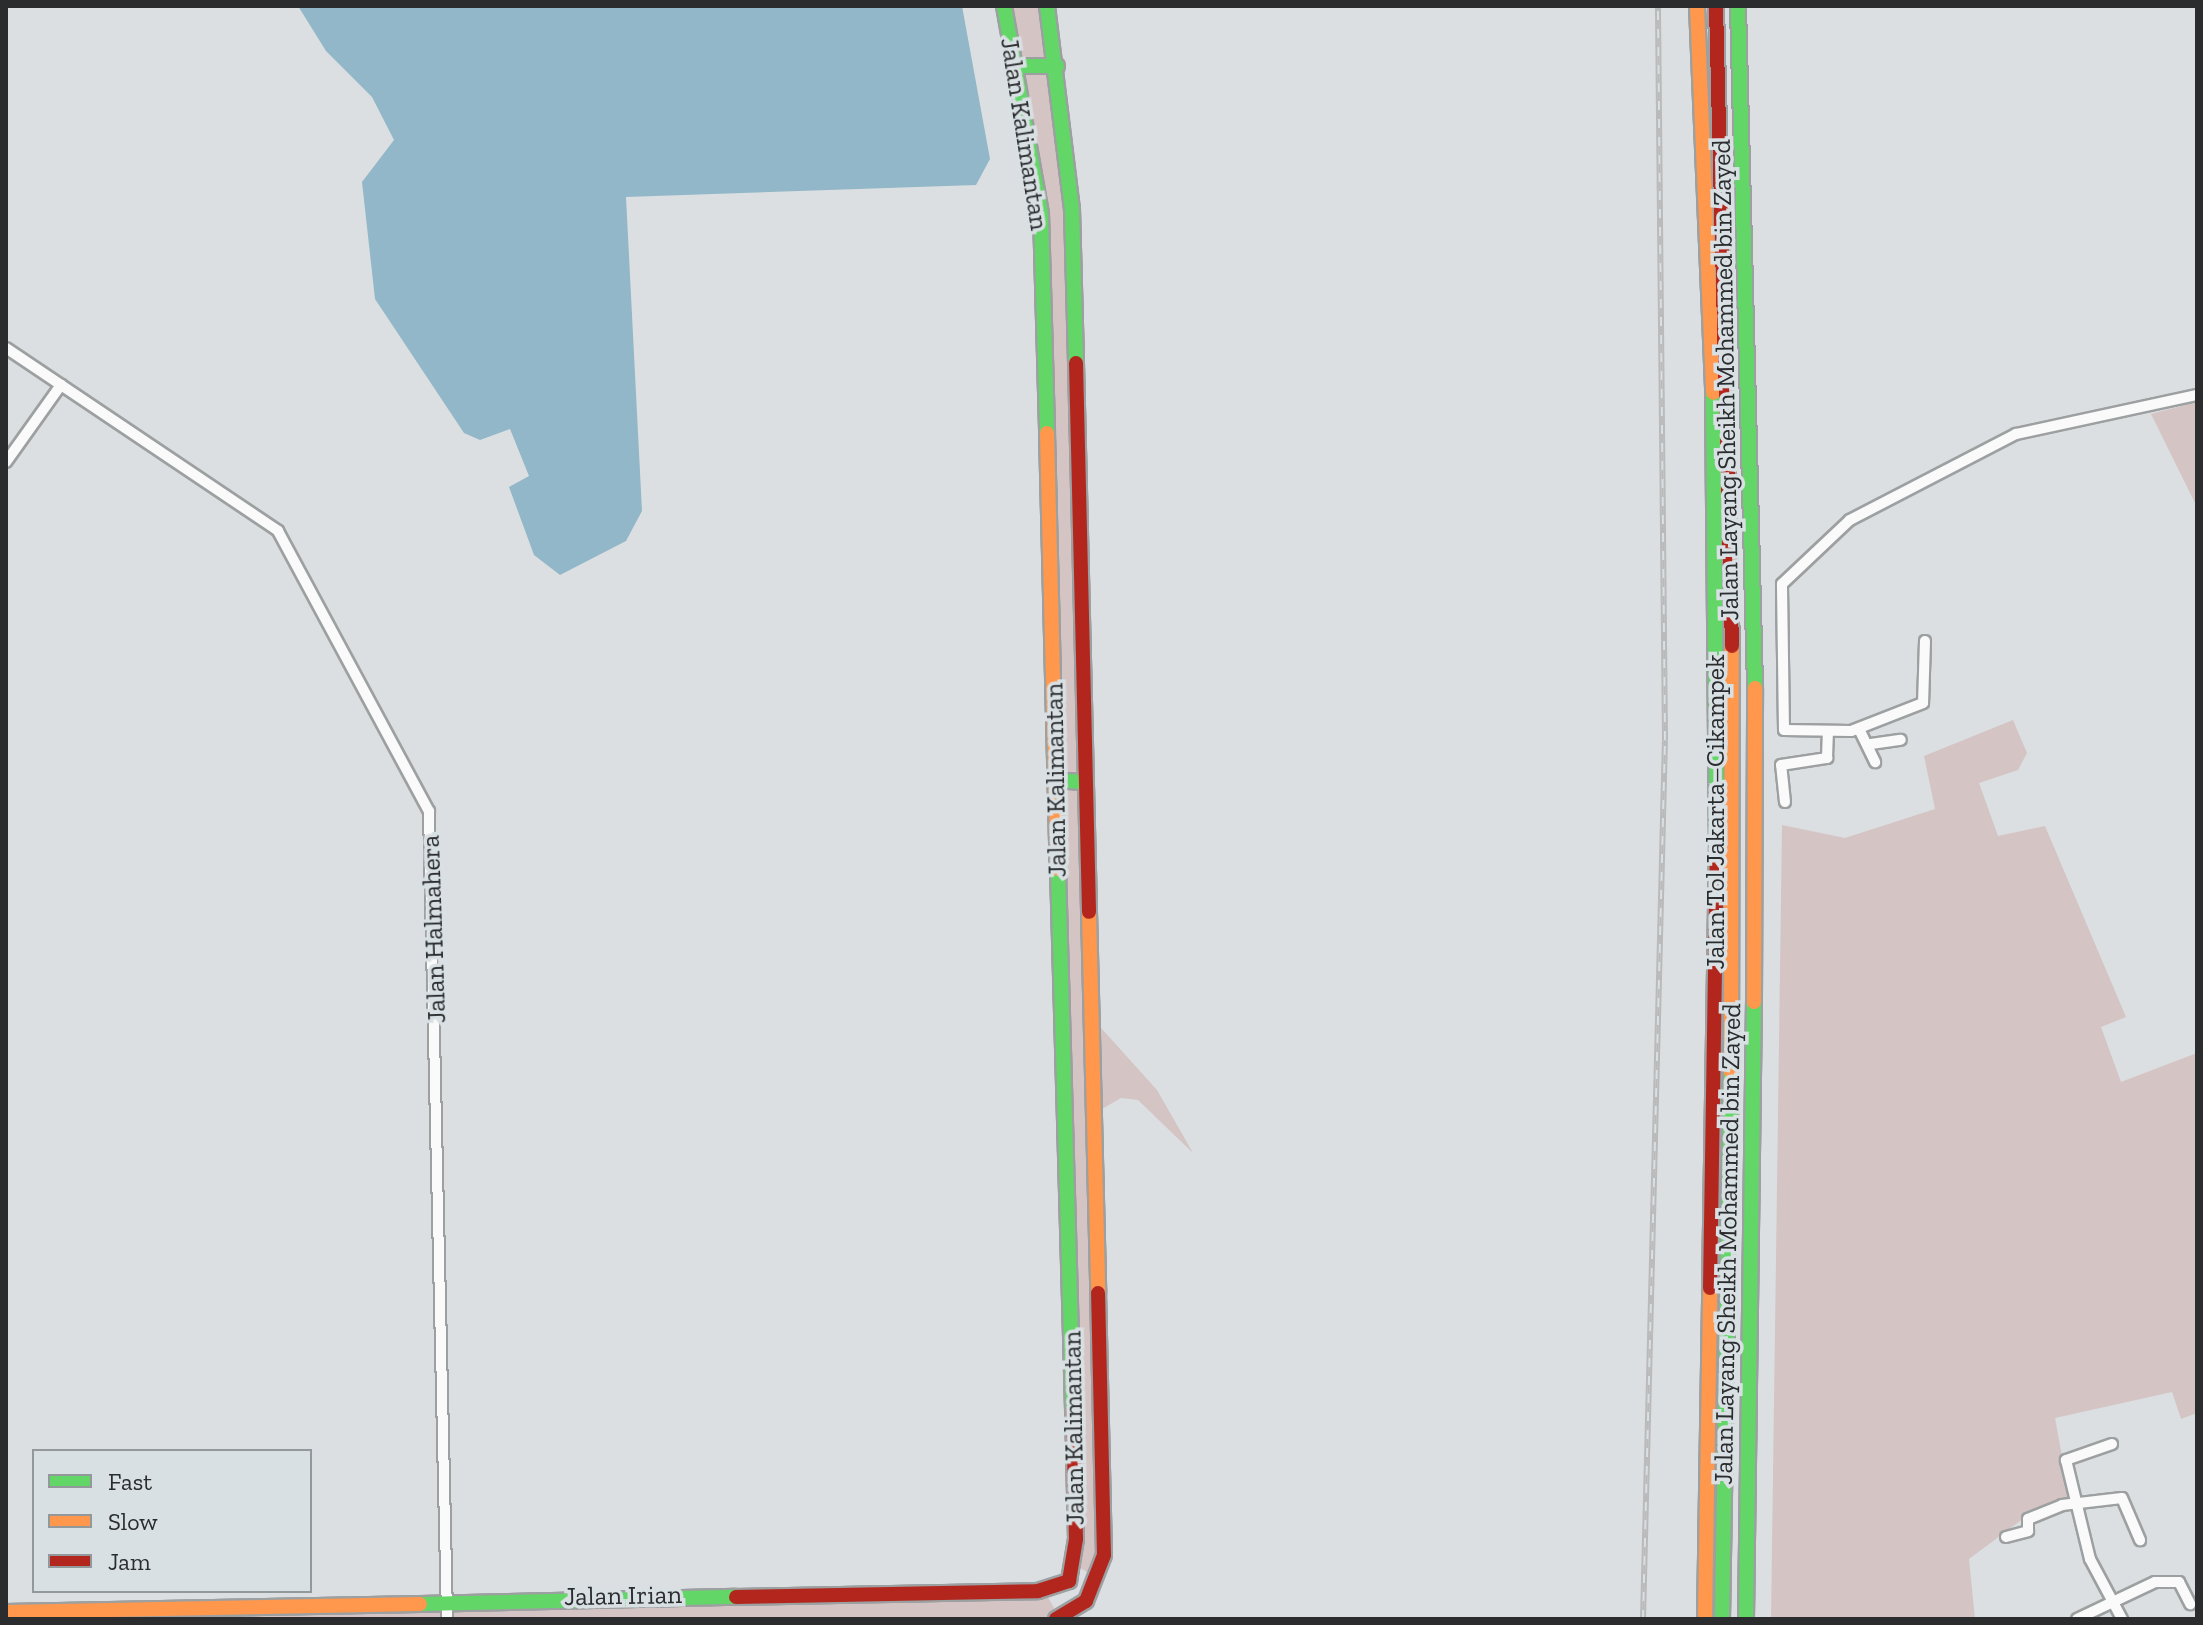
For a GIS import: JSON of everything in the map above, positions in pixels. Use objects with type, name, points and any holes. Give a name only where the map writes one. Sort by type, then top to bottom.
[{"type":"main road","name":"Jalan Kalimantan","points":[[1004,6],[1041,214],[1076,1558]]},
{"type":"main road","name":"Jalan Kalimantan","points":[[1047,6],[1057,66],[1072,209],[1104,1555]]},
{"type":"main road","name":"Jalan Tol Jakarta–Cikampek","points":[[1697,6],[1712,331],[1718,747],[1705,1619]]},
{"type":"main road","name":"Jalan Layang Sheikh Mohammed bin Zayed","points":[[1716,6],[1729,325],[1734,860],[1722,1619]]},
{"type":"main road","name":"Jalan Layang Sheikh Mohammed bin Zayed","points":[[1729,6],[1743,570],[1733,1619]]},
{"type":"main road","name":"Jalan Tol Jakarta–Cikampek","points":[[1738,6],[1757,772],[1746,1619]]},
{"type":"main road","points":[[1014,66],[1057,66]]},
{"type":"main road","points":[[1054,780],[1086,782]]},
{"type":"main road","points":[[1076,1558],[1087,1572],[1104,1555]]},
{"type":"main road","points":[[1056,1619],[1086,1601],[1104,1555]]},
{"type":"main road","name":"Jalan Irian","points":[[6,1612],[446,1598],[1039,1591],[1069,1581],[1076,1558]]},
{"type":"main road","points":[[1039,1591],[1053,1602],[1050,1619]]},
{"type":"street","name":"Jalan Halmahera","points":[[6,348],[278,531],[429,811],[447,1619]]},
{"type":"street","points":[[6,462],[61,385]]},
{"type":"street","points":[[1925,641],[1925,702],[1859,729],[1828,733],[1784,730],[1780,598],[1790,573],[1857,515],[2016,434],[2197,395]]},
{"type":"street","points":[[1859,729],[1871,744],[1875,762]]},
{"type":"street","points":[[1785,802],[1781,765],[1827,758],[1828,733]]},
{"type":"street","points":[[1871,744],[1901,740]]},
{"type":"street","points":[[2112,1444],[2066,1457],[2075,1507],[2122,1619]]},
{"type":"street","points":[[2006,1537],[2028,1531],[2030,1518],[2122,1498],[2140,1540]]},
{"type":"street","points":[[2077,1619],[2172,1581],[2190,1604]]},
{"type":"shaded area","points":[[1004,6],[1047,6],[1072,209],[1093,1019],[1157,1090],[1193,1153],[1138,1100],[1121,1098],[1095,1113],[1104,1555],[1087,1572],[1077,1566],[1041,214]]},
{"type":"shaded area","points":[[2197,402],[2197,507],[2151,414]]},
{"type":"shaded area","points":[[2013,720],[2027,753],[2018,770],[1979,783],[1998,836],[2045,826],[2126,1017],[2101,1027],[2121,1082],[2197,1053],[2197,1413],[2181,1419],[2172,1392],[2055,1418],[2070,1500],[2020,1521],[1969,1559],[1975,1619],[1771,1619],[1782,825],[1845,838],[1935,809],[1924,756]]},
{"type":"shaded area","points":[[1045,1592],[1054,1608],[1050,1619],[6,1619],[6,1612]]},
{"type":"water","points":[[298,6],[962,6],[990,159],[976,185],[626,197],[642,511],[626,541],[560,575],[534,555],[509,487],[529,476],[510,429],[480,440],[464,433],[375,299],[362,182],[394,140],[372,97],[326,51]]},
{"type":"railway","points":[[1643,1619],[1665,740],[1658,6]]},
{"type":"traffic: fast","points":[[1004,6],[1041,214],[1047,433]]},
{"type":"traffic: fast","points":[[1047,6],[1072,209],[1076,363]]},
{"type":"traffic: fast","points":[[1738,6],[1755,688]]},
{"type":"traffic: fast","points":[[1014,66],[1057,66]]},
{"type":"traffic: fast","points":[[1713,393],[1717,845]]},
{"type":"traffic: fast","points":[[1054,780],[1086,782]]},
{"type":"traffic: fast","points":[[1058,869],[1073,1411]]},
{"type":"traffic: fast","points":[[1746,1619],[1754,1002]]},
{"type":"traffic: fast","points":[[1722,1619],[1731,1072]]},
{"type":"traffic: fast","points":[[420,1604],[736,1597]]},
{"type":"traffic: slow","points":[[1697,6],[1713,393]]},
{"type":"traffic: slow","points":[[1047,433],[1058,869]]},
{"type":"traffic: slow","points":[[1731,1072],[1732,646]]},
{"type":"traffic: slow","points":[[1754,1002],[1755,688]]},
{"type":"traffic: slow","points":[[1089,912],[1098,1293]]},
{"type":"traffic: slow","points":[[1705,1619],[1710,1288]]},
{"type":"traffic: slow","points":[[6,1612],[420,1604]]},
{"type":"traffic: jam","points":[[1716,6],[1732,646]]},
{"type":"traffic: jam","points":[[1076,363],[1089,912]]},
{"type":"traffic: jam","points":[[1710,1288],[1717,845]]},
{"type":"traffic: jam","points":[[1056,1619],[1086,1601],[1104,1555],[1098,1293]]},
{"type":"traffic: jam","points":[[736,1597],[1038,1591],[1069,1581],[1076,1539],[1073,1411]]}]
